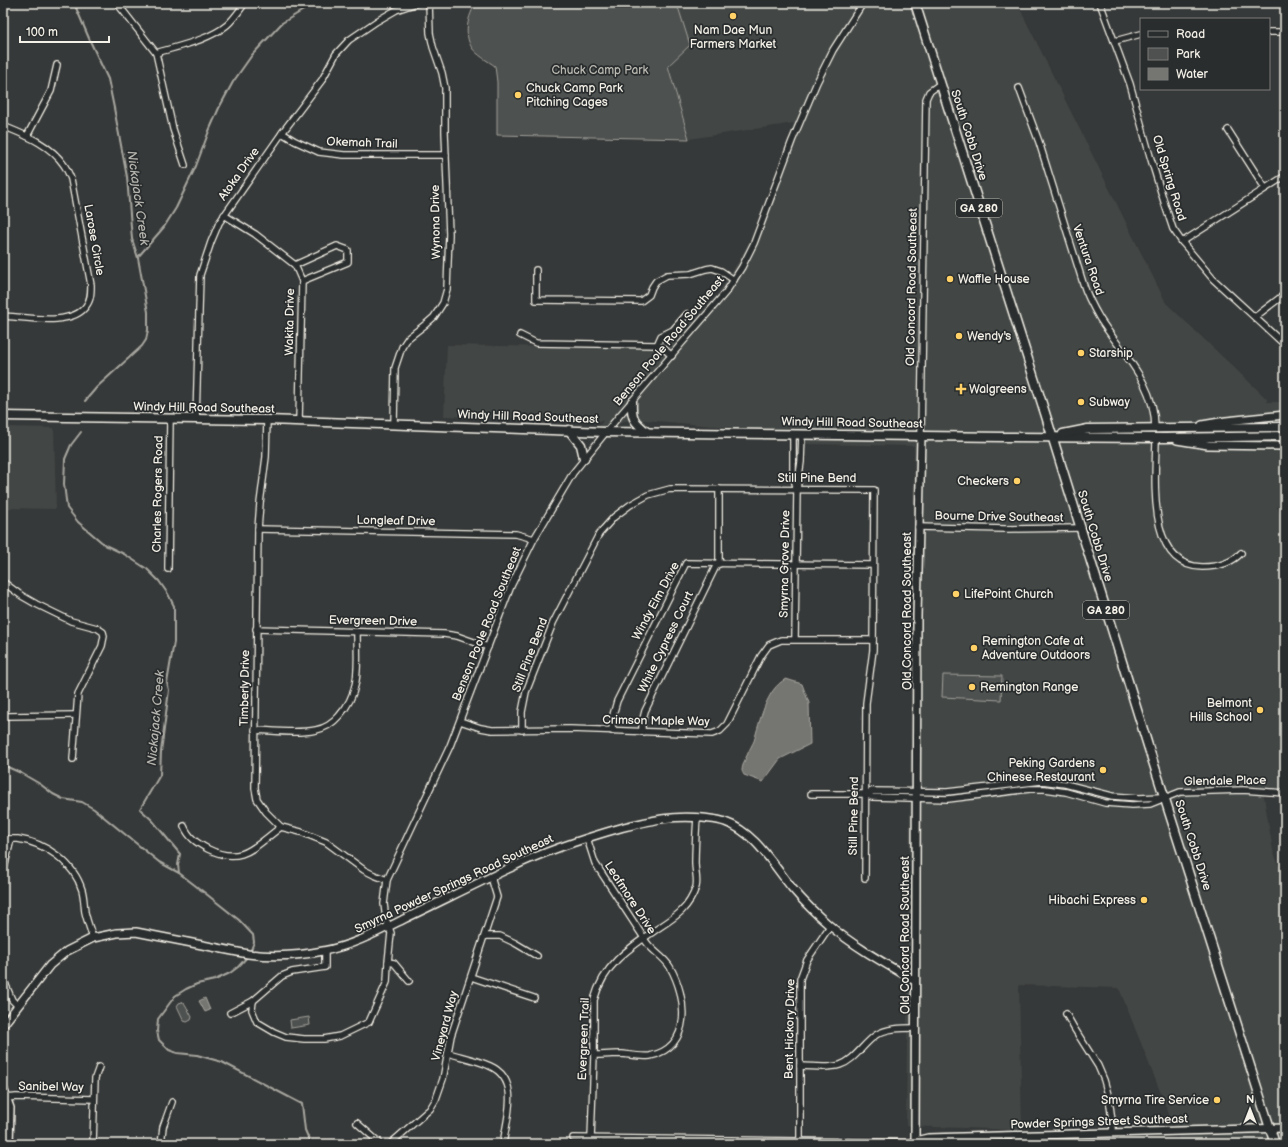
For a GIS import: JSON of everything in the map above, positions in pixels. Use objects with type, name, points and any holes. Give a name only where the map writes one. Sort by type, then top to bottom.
[{"type":"main road","name":"South Cobb Drive","points":[[915,3],[1276,1144]]},
{"type":"main road","points":[[632,402],[632,413],[634,420],[647,432]]},
{"type":"main road","name":"Windy Hill Road Southeast","points":[[3,416],[268,420],[606,432],[1156,438],[1285,436]]},
{"type":"main road","name":"Windy Hill Road Southeast","points":[[1052,437],[1088,429],[1285,427]]},
{"type":"main road","points":[[569,430],[581,444],[584,458]]},
{"type":"street","points":[[117,3],[156,53],[173,129],[185,165]]},
{"type":"street","points":[[156,53],[192,43],[218,31],[228,24],[245,3]]},
{"type":"street","name":"Atoka Drive","points":[[196,420],[200,275],[219,223],[282,133],[322,80],[336,54],[349,40],[377,21],[396,10],[417,3]]},
{"type":"street","name":"Wynona Drive","points":[[394,424],[395,368],[402,347],[408,338],[434,317],[443,303],[447,289],[448,234],[445,88],[430,33],[429,3]]},
{"type":"street","name":"Benson Poole Road Southeast","points":[[253,1001],[252,1010],[257,1022],[286,1037],[324,1039],[340,1036],[369,1022],[388,982],[388,962],[391,933],[386,919],[384,904],[387,880],[447,753],[511,586],[534,539],[573,473],[584,458],[726,292],[742,267],[754,243],[795,134],[817,82],[833,50],[862,3]]},
{"type":"street","name":"Old Spring Road","points":[[1100,3],[1130,84],[1164,205],[1173,229],[1213,279],[1285,345]]},
{"type":"street","points":[[1270,32],[1285,32]]},
{"type":"street","points":[[1115,41],[1140,34]]},
{"type":"street","points":[[27,136],[51,91],[57,65]]},
{"type":"street","name":"Old Concord Road Southeast","points":[[915,1142],[918,527],[921,436],[926,99],[928,92],[940,84]]},
{"type":"street","name":"Ventura Road","points":[[1019,88],[1039,142],[1090,301],[1100,319],[1145,383],[1154,408],[1155,428]]},
{"type":"street","name":"Larose Circle","points":[[3,126],[27,136],[52,152],[64,164],[71,179],[91,285],[90,297],[86,307],[74,316],[59,320],[3,316]]},
{"type":"street","points":[[1228,130],[1265,188]]},
{"type":"street","name":"Okemah Trail","points":[[282,133],[319,152],[344,155],[446,155]]},
{"type":"street","points":[[1182,242],[1285,176]]},
{"type":"street","name":"Wakita Drive","points":[[224,215],[256,234],[295,265],[302,280],[299,421]]},
{"type":"street","points":[[295,265],[337,246],[348,250],[348,262],[302,280]]},
{"type":"street","points":[[536,270],[536,300],[641,301],[649,295],[654,284],[664,276],[690,274],[709,268],[721,271],[734,280]]},
{"type":"street","points":[[1255,317],[1285,294]]},
{"type":"street","points":[[657,345],[661,336],[673,330],[687,314]]},
{"type":"street","points":[[520,335],[536,343],[657,345],[672,356]]},
{"type":"street","name":"Windy Hill Road Southeast","points":[[1192,428],[1226,421],[1285,415]]},
{"type":"street","name":"Charles Rogers Road","points":[[168,569],[170,419]]},
{"type":"street","name":"Timberly Drive","points":[[268,420],[266,457],[258,529],[255,730],[256,794],[261,806],[281,827]]},
{"type":"street","name":"Smyrna Grove Drive","points":[[793,434],[793,474],[797,489]]},
{"type":"street","name":"Smyrna Grove Drive","points":[[795,639],[797,489],[801,462],[802,434]]},
{"type":"street","points":[[1156,438],[1155,500],[1162,532],[1169,550],[1180,560],[1190,565],[1201,567],[1229,562],[1241,553]]},
{"type":"street","name":"Windy Hill Road Southeast","points":[[1165,438],[1208,445],[1285,446]]},
{"type":"street","name":"Still Pine Bend","points":[[522,730],[522,712],[526,692],[552,623],[602,529],[622,510],[648,495],[670,489],[874,490],[873,640],[866,703],[865,878]]},
{"type":"street","points":[[718,564],[719,489]]},
{"type":"street","name":"Bourne Drive Southeast","points":[[918,527],[1005,529],[1080,528]]},
{"type":"street","name":"Longleaf Drive","points":[[258,529],[516,534],[534,539]]},
{"type":"street","name":"Windy Elm Drive","points":[[612,731],[613,715],[617,701],[686,563],[873,565]]},
{"type":"street","name":"White Cypress Court","points":[[642,732],[642,723],[645,711],[718,564]]},
{"type":"street","points":[[3,582],[36,604],[71,621],[97,628],[103,632],[104,636],[102,646],[78,690],[75,714],[74,759]]},
{"type":"street","name":"Evergreen Drive","points":[[256,629],[451,635],[488,647]]},
{"type":"street","points":[[255,730],[309,731],[326,727],[334,722],[351,700],[356,684],[357,632]]},
{"type":"street","name":"Crimson Maple Way","points":[[460,721],[487,729],[570,729],[707,735],[716,733],[724,727],[761,656],[766,648],[777,641],[795,639],[873,640]]},
{"type":"street","points":[[3,715],[75,714]]},
{"type":"street","name":"Glendale Place","points":[[917,795],[1042,781],[1065,784],[1118,797],[1165,797],[1180,792],[1200,791],[1243,790],[1285,793]]},
{"type":"street","points":[[811,794],[866,794],[872,791],[889,791],[917,795]]},
{"type":"street","points":[[889,791],[889,797]]},
{"type":"street","points":[[866,794],[872,797],[917,795]]},
{"type":"street","name":"Smyrna Powder Springs Road Southeast","points":[[3,1025],[42,974],[58,958],[93,938],[117,933],[136,932],[262,955],[290,955],[325,951],[355,942],[547,852],[587,838],[665,817],[697,817],[724,821],[733,825],[748,836],[767,855],[799,896],[830,926],[869,953],[915,981]]},
{"type":"street","name":"Evergreen Trail","points":[[591,1138],[594,1000],[600,982],[615,961],[644,938],[682,913],[691,900],[697,886],[695,862],[697,817]]},
{"type":"street","points":[[184,826],[192,839],[198,844],[221,854],[234,856],[248,851],[281,827],[301,832],[326,842],[364,870],[387,880]]},
{"type":"street","name":"Leafmore Drive","points":[[587,838],[595,863],[647,944],[669,965],[678,985],[683,1007],[682,1025],[679,1033],[672,1043],[666,1048],[649,1056],[621,1054],[594,1055]]},
{"type":"street","points":[[3,839],[18,839],[48,849],[72,869],[82,890],[85,913],[93,938]]},
{"type":"street","points":[[3,873],[11,839]]},
{"type":"street","name":"Vineyard Way","points":[[390,1144],[430,1109],[436,1099],[443,1079],[451,1036],[497,897],[491,877]]},
{"type":"street","name":"Bent Hickory Drive","points":[[800,1141],[800,979],[807,960],[830,926]]},
{"type":"street","points":[[485,936],[500,936],[515,942],[537,956]]},
{"type":"street","points":[[230,1013],[253,1001],[282,976],[292,972],[325,967],[325,951]]},
{"type":"street","points":[[388,962],[394,964],[409,981]]},
{"type":"street","points":[[471,977],[534,998]]},
{"type":"street","points":[[3,978],[12,1000],[18,1006]]},
{"type":"street","points":[[1066,1014],[1098,1066],[1104,1080],[1113,1128],[1112,1132]]},
{"type":"street","points":[[800,1066],[833,1067],[841,1065],[859,1052],[877,1034],[891,1030],[915,1028]]},
{"type":"street","points":[[448,1053],[490,1066],[501,1073],[507,1082],[510,1092],[503,1144]]},
{"type":"street","points":[[93,1144],[95,1078],[99,1067]]},
{"type":"street","points":[[3,1088],[10,1108],[9,1144]]},
{"type":"street","name":"Sanibel Way","points":[[7,1098],[94,1099]]},
{"type":"street","points":[[161,1144],[163,1127],[172,1102]]},
{"type":"street","points":[[356,1123],[381,1144]]},
{"type":"street","name":"Powder Springs Street Southeast","points":[[915,1142],[928,1138],[1285,1128]]},
{"type":"street","points":[[1015,1135],[1015,1144]]},
{"type":"street","points":[[573,1138],[771,1143],[800,1141],[906,1144],[915,1142]]},
{"type":"shaded area","points":[[674,3],[1017,3],[1166,303],[1267,399],[1267,402],[1285,402],[1285,502],[1277,507],[1285,524],[1285,793],[1263,791],[1273,851],[1285,880],[1285,1144],[1181,1144],[1119,988],[1019,985],[1022,1130],[906,1126],[914,446],[807,444],[727,427],[644,420],[624,421],[589,440],[603,421],[444,416],[447,345],[665,349],[716,297],[740,259],[766,211],[794,123],[689,139],[668,66],[679,10]]},
{"type":"shaded area","points":[[3,427],[54,428],[56,509],[3,508]]},
{"type":"green space","name":"Chuck Camp Park","points":[[476,3],[674,3],[679,10],[690,45],[668,66],[689,139],[497,135],[497,82],[495,66],[474,51],[469,43],[467,31],[469,19]]},
{"type":"green space","name":"Remington Range","points":[[943,675],[1002,676],[1001,700],[942,697]]},
{"type":"green space","points":[[182,1002],[185,1004],[192,1017],[191,1020],[187,1022],[184,1021],[177,1006]]},
{"type":"green space","points":[[309,1017],[310,1025],[291,1028],[290,1020]]},
{"type":"water","points":[[786,679],[802,684],[809,703],[810,744],[780,759],[763,782],[744,775],[742,767],[754,741],[761,715],[773,690]]},
{"type":"water","points":[[205,998],[210,1010],[205,1012],[199,1001]]},
{"type":"waterway","name":"Nickajack Creek","points":[[74,3],[108,79],[127,177],[132,239],[138,258],[148,312],[148,330],[146,340],[142,346],[97,387],[85,401]]},
{"type":"waterway","points":[[138,257],[164,227],[176,208],[196,166],[219,108],[233,82],[252,55],[282,23],[315,3]]},
{"type":"waterway","name":"Nickajack Creek","points":[[81,432],[71,445],[65,459],[64,484],[67,508],[78,522],[105,545],[124,554],[147,569],[159,581],[174,606],[174,642],[167,683],[169,690],[161,752],[160,775],[140,809],[152,820],[180,854],[178,865],[179,873]]},
{"type":"waterway","name":"Nickajack Creek","points":[[3,765],[21,773],[63,799],[82,802],[94,809],[159,862],[179,873],[205,893],[239,920],[253,935],[254,942],[249,955],[238,967],[230,973],[215,980],[197,984],[175,996],[158,1019],[157,1031],[159,1040],[169,1050],[177,1053],[197,1055],[222,1062],[302,1104],[305,1130],[311,1144]]},
{"type":"place","name":"Nam Dae Mun Farmers Market","points":[[733,16]]},
{"type":"place","name":"Chuck Camp Park Pitching Cages","points":[[518,95]]},
{"type":"place","name":"Waffle House","points":[[950,279]]},
{"type":"place","name":"Wendy's","points":[[959,336]]},
{"type":"place","name":"Starship","points":[[1081,353]]},
{"type":"place","name":"Walgreens","points":[[961,389]]},
{"type":"place","name":"Subway","points":[[1081,402]]},
{"type":"place","name":"Checkers","points":[[1017,481]]},
{"type":"place","name":"LifePoint Church","points":[[956,594]]},
{"type":"place","name":"Remington Cafe at Adventure Outdoors","points":[[974,648]]},
{"type":"place","name":"Remington Range","points":[[972,687]]},
{"type":"place","name":"Belmont Hills School","points":[[1260,710]]},
{"type":"place","name":"Peking Gardens Chinese Restaurant","points":[[1103,770]]},
{"type":"place","name":"Hibachi Express","points":[[1144,900]]},
{"type":"place","name":"Smyrna Tire Service","points":[[1217,1100]]}]
